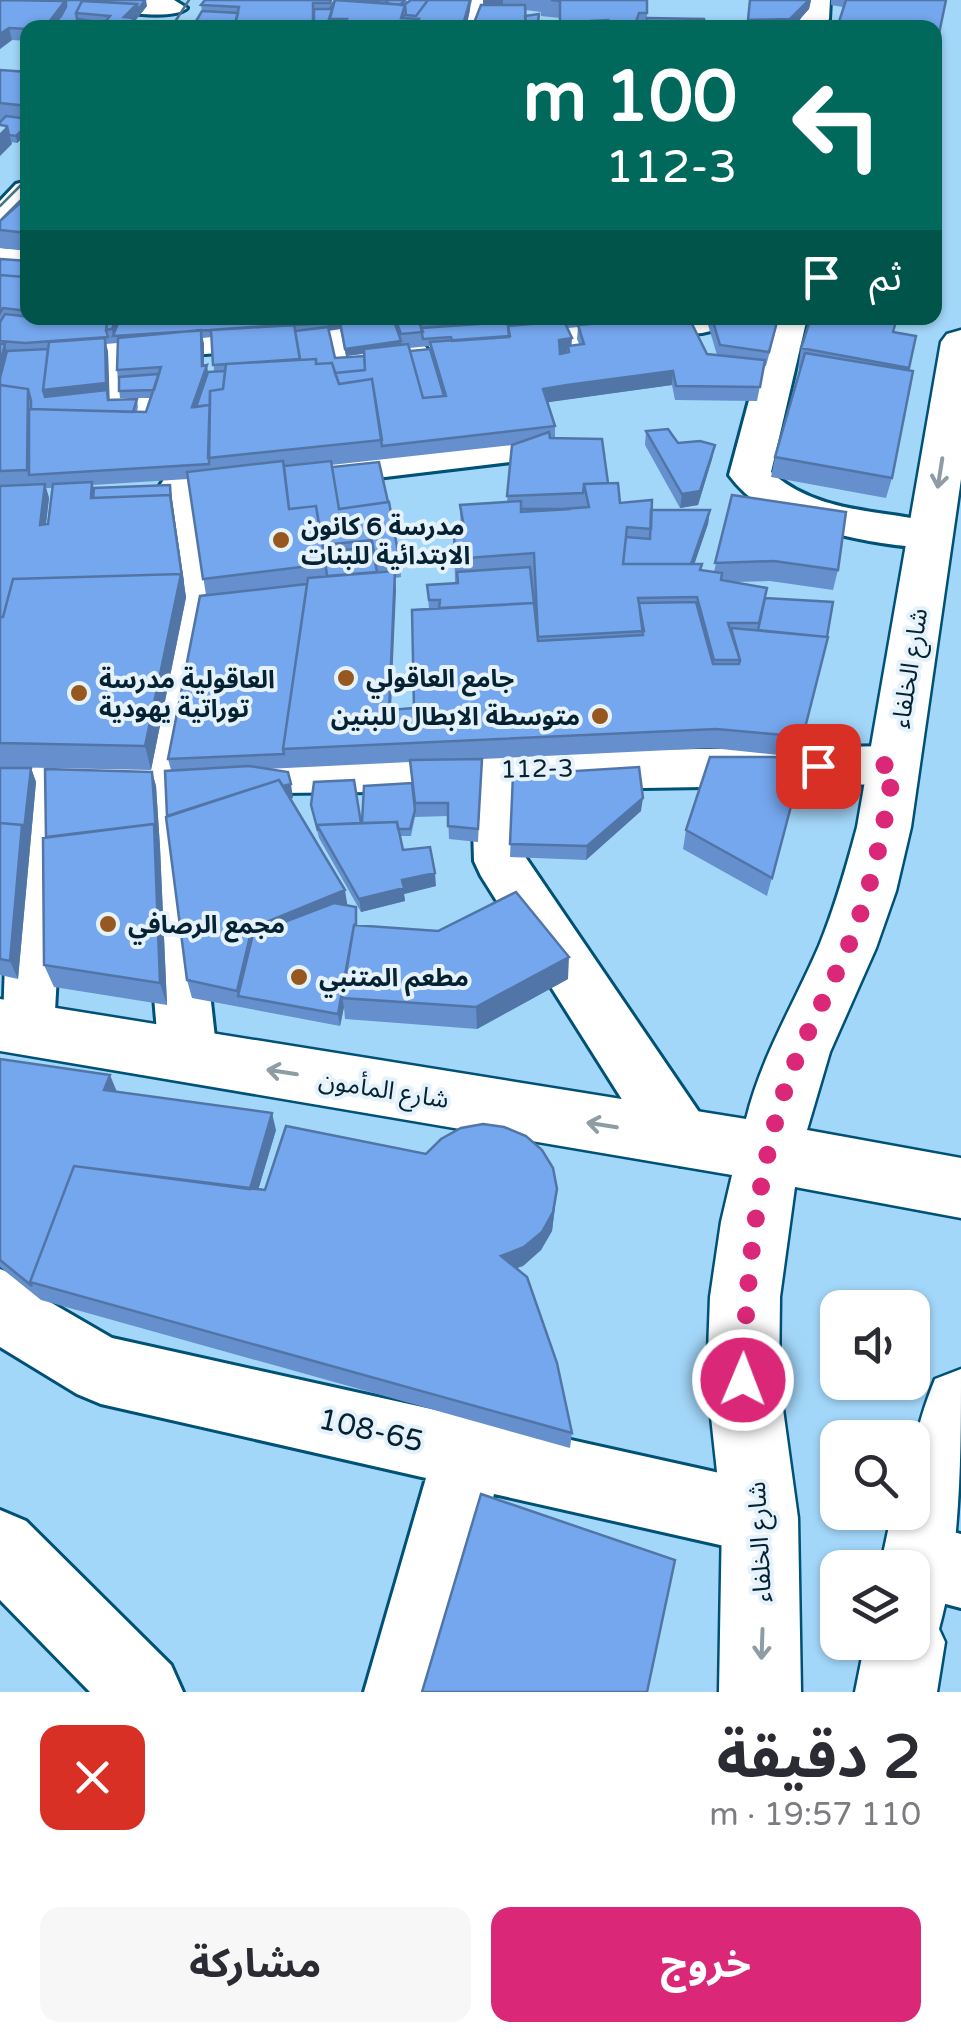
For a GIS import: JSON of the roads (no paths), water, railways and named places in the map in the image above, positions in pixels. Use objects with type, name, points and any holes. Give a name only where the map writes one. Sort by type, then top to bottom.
[{"type":"main road","name":"شارع الخلفاء","points":[[760,1692],[760,1518],[743,1380],[745,1298],[768,1152],[798,1052],[847,948],[868,891],[894,765],[961,342]]},
{"type":"main road","name":"شارع المأمون","points":[[12,1027],[768,1152],[961,1188]]},
{"type":"main road","points":[[931,1578],[934,1495],[961,1405]]},
{"type":"street","points":[[105,0],[173,16],[201,0]]},
{"type":"street","points":[[0,193],[20,173]]},
{"type":"street","points":[[0,220],[20,200]]},
{"type":"street","points":[[563,365],[563,356],[576,353],[570,334],[654,325]]},
{"type":"street","points":[[706,325],[744,366],[750,475],[767,494],[796,510],[930,535]]},
{"type":"street","points":[[744,366],[782,325]]},
{"type":"street","points":[[0,353],[25,355],[113,347],[208,358],[334,334],[342,359],[447,349]]},
{"type":"street","points":[[113,347],[114,402],[144,402],[142,421]]},
{"type":"street","points":[[279,476],[497,454]]},
{"type":"street","points":[[181,486],[214,602],[161,778],[188,1056]]},
{"type":"street","name":"112-3","points":[[21,775],[161,778],[497,769],[894,765]]},
{"type":"street","points":[[497,769],[500,861],[680,1138]]},
{"type":"street","points":[[12,1027],[21,775]]},
{"type":"street","name":"108-65","points":[[0,1302],[19,1322],[101,1370],[760,1518]]},
{"type":"street","points":[[403,1692],[469,1452]]},
{"type":"street","points":[[0,1548],[144,1692]]},
{"type":"tram line","points":[[176,20],[189,0]]},
{"type":"tram line","points":[[0,206],[20,186]]},
{"type":"place","name":"مدرسة 6 كانون الابتدائية للبنات","points":[[281,540]]},
{"type":"place","name":"جامع العاقولي","points":[[346,678]]},
{"type":"place","name":"العاقولية مدرسة توراتية يهودية","points":[[79,693]]},
{"type":"place","name":"متوسطة الابطال للبنين","points":[[600,716]]},
{"type":"place","name":"مجمع الرصافي","points":[[108,924]]},
{"type":"place","name":"مطعم المتنبي","points":[[299,977]]}]
